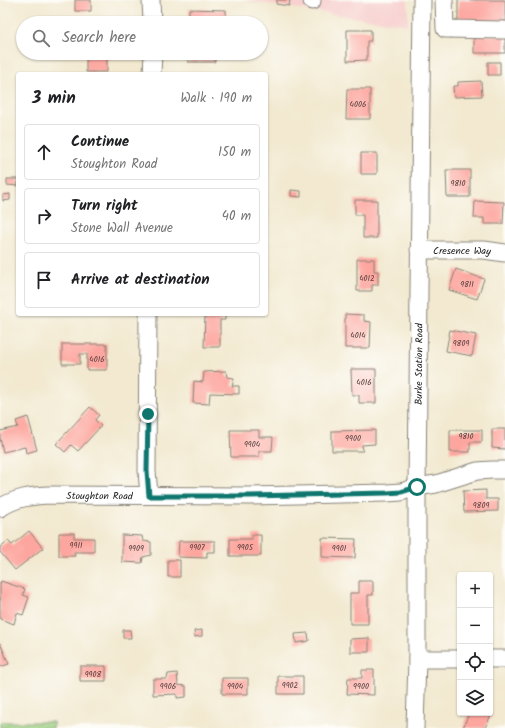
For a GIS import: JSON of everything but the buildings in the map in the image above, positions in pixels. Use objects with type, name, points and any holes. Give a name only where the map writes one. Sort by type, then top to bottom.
[{"type":"street","points":[[151,0],[152,16]]},
{"type":"street","name":"Burke Station Road","points":[[415,728],[417,659],[417,487],[422,0]]},
{"type":"street","points":[[444,0],[444,29],[505,30]]},
{"type":"street","points":[[422,20],[444,19]]},
{"type":"street","points":[[152,72],[153,60]]},
{"type":"street","name":"Cresence Way","points":[[419,250],[484,250],[505,253]]},
{"type":"street","points":[[148,316],[147,471],[149,496]]},
{"type":"street","name":"Stoughton Road","points":[[0,508],[6,504],[27,497],[48,495],[250,496],[401,492],[417,487],[436,484],[477,471],[505,470]]},
{"type":"street","points":[[417,659],[457,659]]},
{"type":"street","points":[[493,659],[505,659]]},
{"type":"shaded area","points":[[243,0],[408,0],[408,25],[286,7]]},
{"type":"green space","points":[[0,722],[53,722],[53,728],[0,728]]},
{"type":"route","points":[[148,414],[147,471],[149,496],[250,496],[387,493],[401,492],[417,487]]}]
